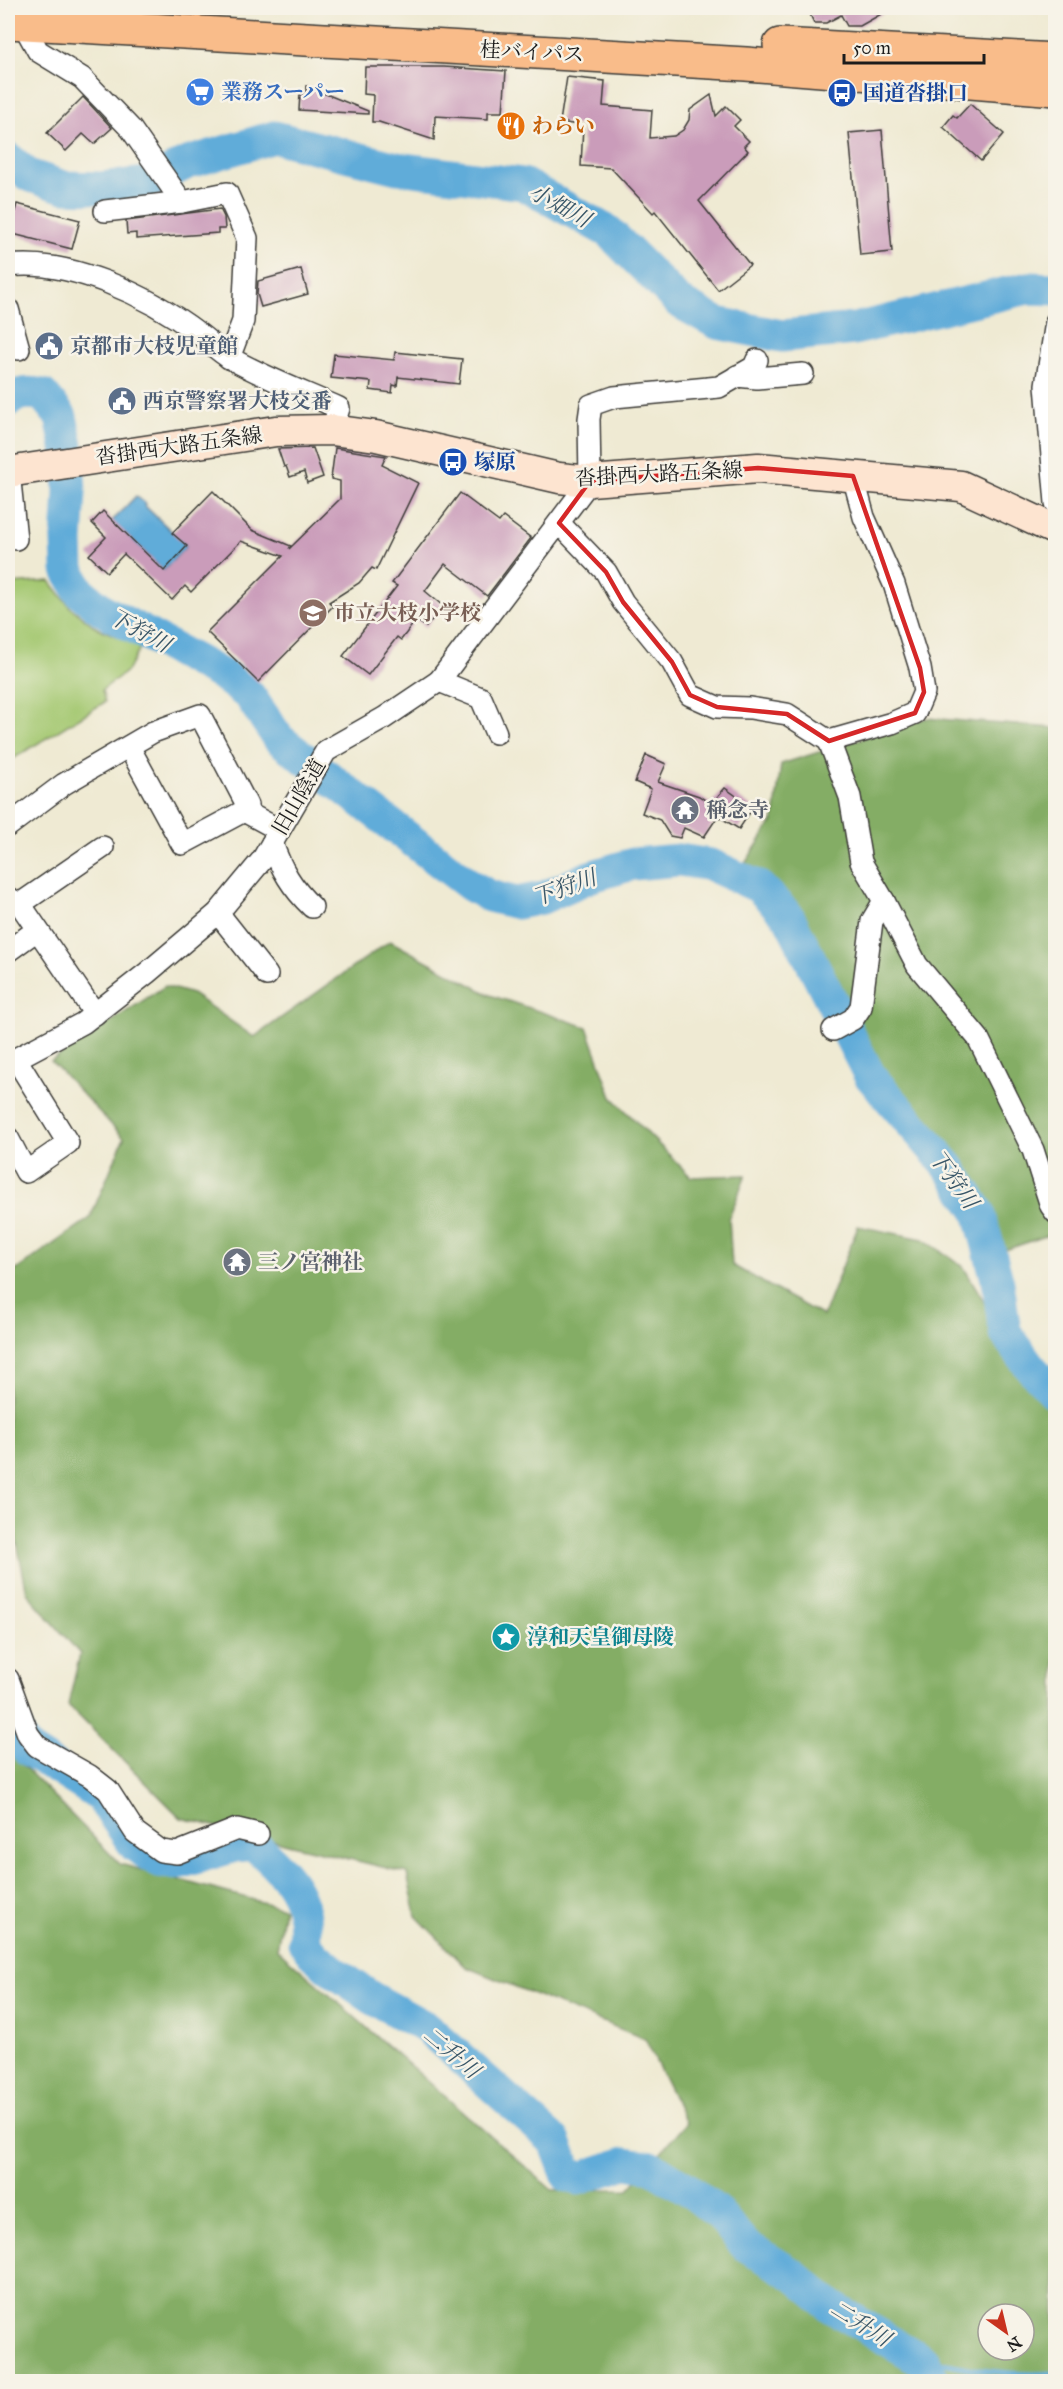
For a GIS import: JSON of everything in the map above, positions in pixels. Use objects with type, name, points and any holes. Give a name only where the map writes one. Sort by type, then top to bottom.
[{"type":"highway","name":"桂バイパス","points":[[153,8],[1056,60]]},
{"type":"highway","name":"桂バイパス","points":[[17,17],[734,63],[1056,89]]},
{"type":"main road","name":"沓掛西大路五条線","points":[[8,472],[276,431],[332,430],[376,436],[559,478],[590,481],[758,468],[961,486],[1056,530]]},
{"type":"street","points":[[17,17],[38,51],[82,78],[131,129],[180,199]]},
{"type":"street","points":[[105,211],[227,193],[246,238],[243,321],[229,358]]},
{"type":"street","points":[[8,266],[26,264],[78,271],[154,304],[198,333],[229,358],[339,408],[332,430]]},
{"type":"street","points":[[8,309],[19,349]]},
{"type":"street","points":[[1056,322],[1046,385],[1056,503]]},
{"type":"street","points":[[590,481],[589,419],[591,405],[614,397],[718,387],[754,367],[758,360]]},
{"type":"street","points":[[737,376],[791,380]]},
{"type":"street","points":[[8,472],[16,539]]},
{"type":"street","points":[[829,741],[892,723],[915,713],[924,692],[920,668],[894,584],[864,517],[853,476]]},
{"type":"street","name":"旧山陰道","points":[[12,1061],[83,1023],[218,914],[262,860],[326,751],[384,718],[439,681],[590,481]]},
{"type":"street","points":[[559,523],[606,572],[623,602],[672,662],[690,694],[717,707],[750,708],[787,714],[829,741],[850,797],[861,862],[917,965],[978,1038],[1034,1150],[1051,1206],[1056,1213]]},
{"type":"street","points":[[439,681],[481,698],[496,734]]},
{"type":"street","points":[[8,826],[64,784],[153,732],[200,715],[247,805],[244,812],[182,844],[129,747]]},
{"type":"street","points":[[244,812],[276,837],[280,867],[297,893],[312,907]]},
{"type":"street","points":[[95,1014],[38,930],[14,901],[103,847]]},
{"type":"street","points":[[834,1030],[853,1019],[861,1007],[872,921],[884,901]]},
{"type":"street","points":[[218,914],[267,975]]},
{"type":"street","points":[[8,951],[38,930]]},
{"type":"street","points":[[9,1147],[26,1172],[68,1143],[12,1061]]},
{"type":"street","points":[[8,1679],[28,1734],[37,1746],[90,1776],[108,1790],[135,1832],[161,1851],[177,1853],[237,1829],[258,1834]]},
{"type":"highlighted area","points":[[758,468],[853,476],[920,668],[924,692],[915,713],[829,741],[787,714],[717,707],[690,695],[672,662],[623,602],[606,572],[559,523],[590,481]]},
{"type":"green space","points":[[50,581],[70,607],[97,628],[141,646],[128,670],[102,690],[105,702],[8,762],[8,589],[11,584]]},
{"type":"green space","points":[[926,718],[1055,728],[1055,1233],[1005,1250],[744,865],[774,819],[781,764]]},
{"type":"green space","points":[[390,941],[490,995],[587,1027],[612,1097],[691,1177],[746,1175],[729,1218],[732,1265],[823,1316],[858,1226],[923,1239],[963,1266],[1055,1420],[1055,2381],[8,2381],[8,1750],[120,1864],[284,1908],[277,1949],[552,2190],[629,2189],[686,2123],[645,2039],[466,1967],[416,1916],[407,1873],[181,1818],[68,1705],[80,1654],[27,1593],[8,1498],[8,1276],[90,1218],[124,1138],[51,1061],[165,986],[192,994],[254,1037]]},
{"type":"water","points":[[136,496],[187,546],[164,571],[112,521]]},
{"type":"building","points":[[817,8],[892,8],[860,26],[847,26],[841,15],[826,23],[814,23],[809,12]]},
{"type":"building","points":[[365,67],[444,67],[506,71],[503,112],[488,112],[488,119],[435,116],[434,140],[379,122],[372,122],[373,95],[364,94]]},
{"type":"building","points":[[567,77],[605,81],[603,106],[652,110],[650,138],[674,136],[683,130],[689,120],[690,110],[711,95],[716,116],[726,106],[740,120],[734,126],[749,141],[744,146],[748,151],[699,201],[750,265],[718,290],[655,211],[653,213],[611,168],[581,166],[583,126],[560,122]]},
{"type":"building","points":[[306,86],[368,111],[368,114],[299,110],[300,94],[306,94]]},
{"type":"building","points":[[83,97],[112,128],[94,144],[83,134],[66,151],[47,133]]},
{"type":"building","points":[[970,104],[1004,134],[981,161],[943,127],[953,115],[957,118]]},
{"type":"building","points":[[882,130],[892,252],[860,255],[849,133]]},
{"type":"building","points":[[17,204],[80,220],[72,249],[9,233]]},
{"type":"building","points":[[220,209],[224,217],[225,229],[218,229],[218,233],[136,239],[136,233],[127,234],[126,221]]},
{"type":"building","points":[[301,269],[308,294],[261,307],[257,294],[258,281]]},
{"type":"building","points":[[395,352],[462,359],[459,384],[398,377],[397,386],[393,385],[392,393],[370,390],[371,382],[331,378],[334,354],[394,360]]},
{"type":"building","points":[[313,448],[323,477],[307,483],[304,472],[290,477],[278,449]]},
{"type":"building","points":[[335,448],[386,456],[382,465],[418,483],[376,570],[372,568],[359,583],[329,602],[333,606],[258,682],[207,632],[283,556],[241,541],[191,592],[185,586],[172,600],[124,554],[107,572],[89,555],[106,537],[92,523],[103,511],[164,571],[187,546],[172,533],[213,491],[252,530],[291,546],[289,549],[340,499],[340,481],[331,479]]},
{"type":"building","points":[[460,493],[499,522],[503,517],[531,538],[487,596],[445,564],[425,591],[443,606],[426,627],[416,620],[401,640],[397,637],[368,675],[343,656],[397,586],[392,583]]},
{"type":"building","points":[[646,755],[666,764],[658,782],[699,796],[711,804],[725,788],[753,808],[739,829],[718,816],[704,837],[684,828],[680,838],[670,836],[660,820],[642,813],[651,789],[635,782]]},
{"type":"building","points":[[238,1252],[247,1265],[234,1273],[226,1260]]},
{"type":"waterway","name":"小畑川","points":[[8,158],[28,175],[64,187],[101,188],[148,183],[187,163],[274,137],[397,168],[523,184],[609,232],[679,302],[717,323],[782,336],[854,329],[1028,288],[1056,289]]},
{"type":"waterway","name":"下狩川","points":[[8,401],[25,394],[43,395],[61,417],[67,446],[70,492],[68,570],[80,592],[104,611],[224,676],[249,695],[279,739],[470,885],[489,896],[517,903],[542,898],[589,877],[633,864],[679,860],[711,865],[759,887],[788,916],[870,1076],[948,1166],[979,1212],[998,1283],[1005,1332],[1031,1368],[1056,1394]]},
{"type":"waterway","name":"二升川","points":[[8,1709],[27,1749],[100,1796],[135,1846],[158,1861],[182,1862],[235,1846],[253,1844],[276,1865],[293,1887],[303,1912],[304,1942],[315,1956],[372,1998],[427,2028],[555,2142],[568,2176],[578,2179],[625,2163],[652,2167],[689,2190],[719,2214],[745,2245],[794,2275],[832,2307],[925,2362],[934,2382]]},
{"type":"waterway","points":[[919,2358],[1003,2373],[1056,2373]]},
{"type":"place","name":"業務スーパー","points":[[200,92]]},
{"type":"place","name":"国道沓掛口","points":[[842,93]]},
{"type":"place","name":"わらい","points":[[511,126]]},
{"type":"place","name":"京都市大枝児童館","points":[[49,346]]},
{"type":"place","name":"西京警察署大枝交番","points":[[122,401]]},
{"type":"place","name":"塚原","points":[[453,462]]},
{"type":"place","name":"市立大枝小学校","points":[[313,613]]},
{"type":"place","name":"稱念寺","points":[[685,810]]},
{"type":"place","name":"三ノ宮神社","points":[[237,1262]]},
{"type":"place","name":"淳和天皇御母陵","points":[[506,1637]]}]
